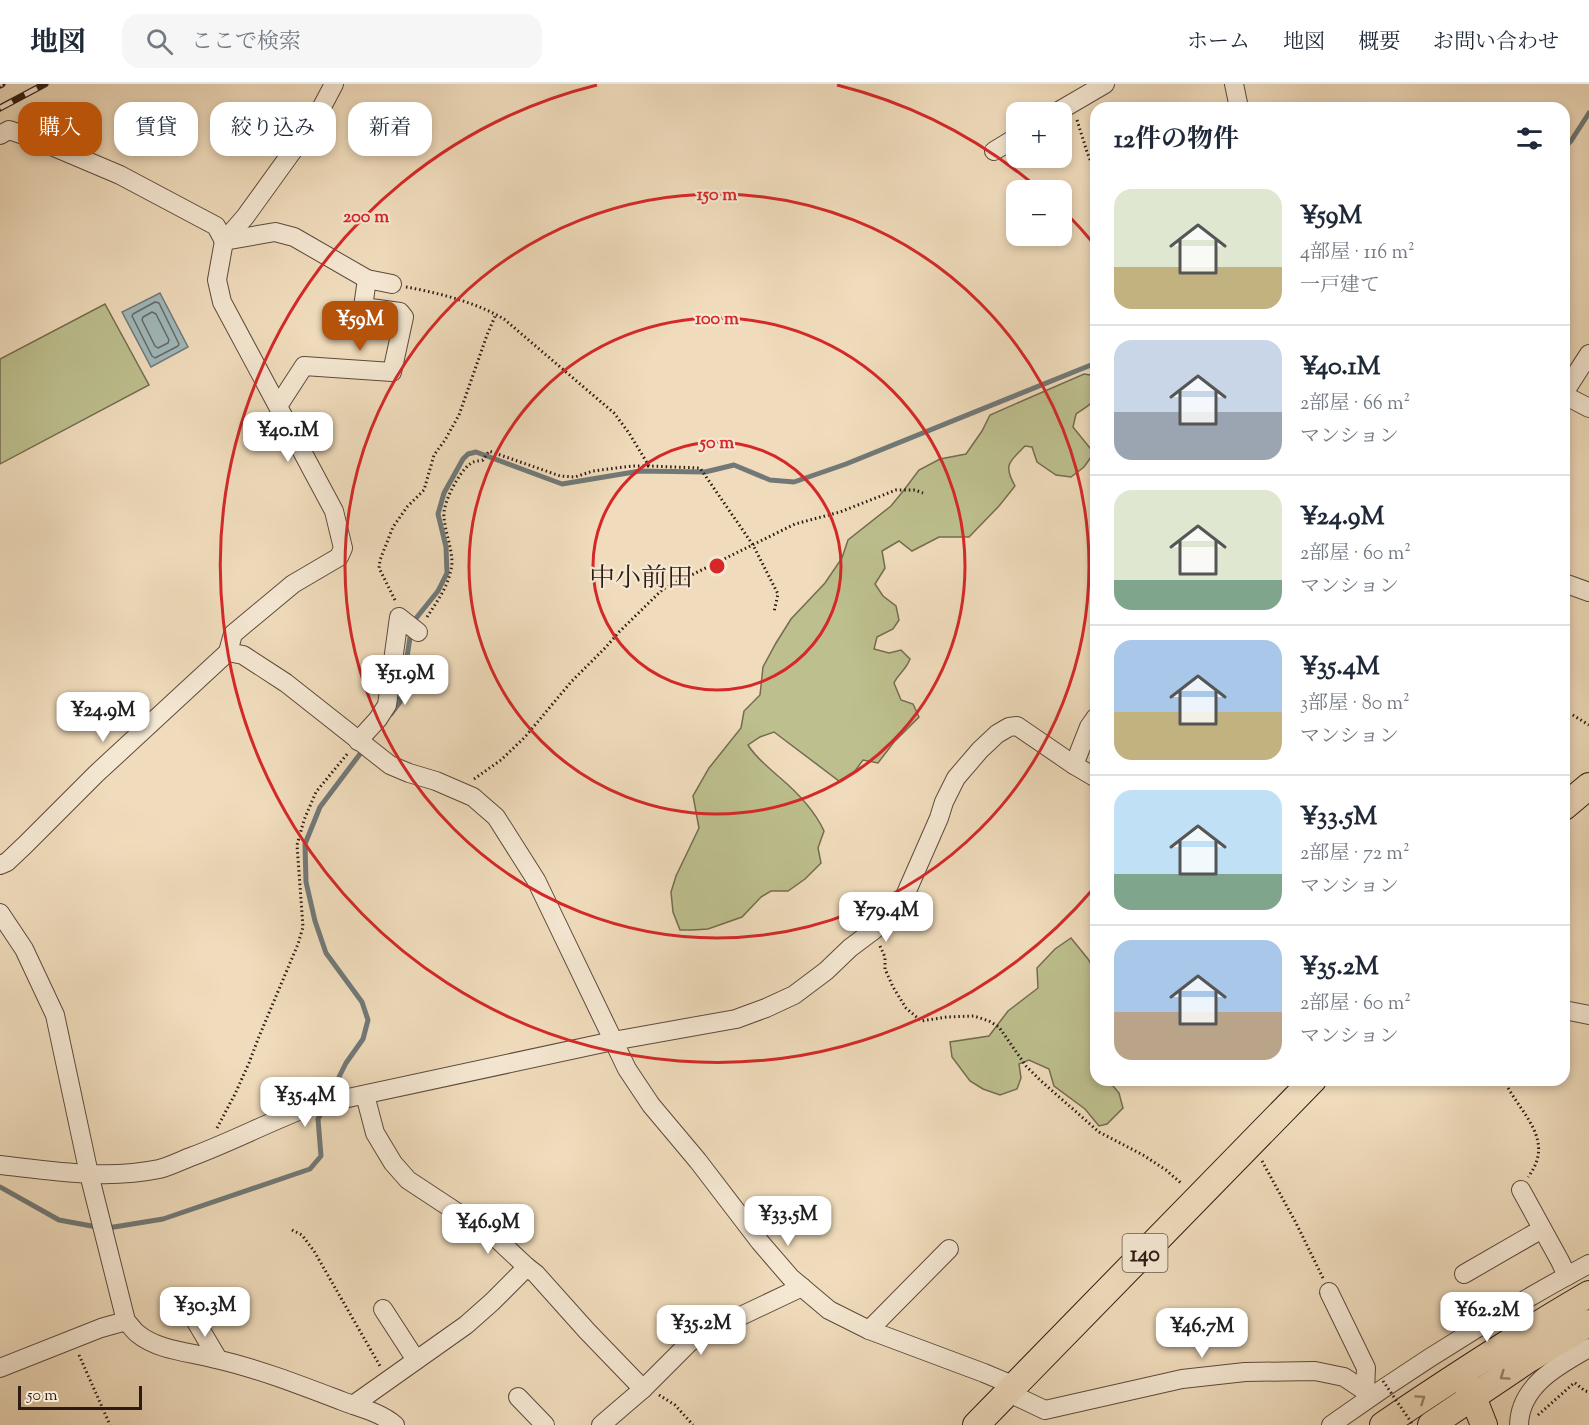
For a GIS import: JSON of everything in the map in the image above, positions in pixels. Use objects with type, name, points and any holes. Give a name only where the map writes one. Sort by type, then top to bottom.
[{"type":"highway","points":[[1570,802],[1589,786]]},
{"type":"highway","name":"140","points":[[976,1425],[1307,1086]]},
{"type":"highway","points":[[1383,1425],[1535,1325],[1589,1294]]},
{"type":"highway","points":[[1431,1425],[1529,1359],[1589,1323]]},
{"type":"highway","points":[[1460,1373],[1484,1425]]},
{"type":"street","points":[[1072,103],[1105,84]]},
{"type":"street","points":[[1234,84],[1238,102]]},
{"type":"street","points":[[322,102],[328,86]]},
{"type":"street","points":[[0,135],[9,130],[120,175],[216,226],[224,241]]},
{"type":"street","points":[[994,151],[1006,144]]},
{"type":"street","points":[[0,865],[13,856],[96,774],[228,652],[233,634],[293,584],[339,556],[343,548],[334,511],[222,302],[217,279],[224,241],[245,217],[288,156]]},
{"type":"street","points":[[224,241],[276,232],[294,237],[368,279],[392,284]]},
{"type":"street","points":[[278,406],[304,366],[392,372],[404,317],[400,312],[363,307],[368,279]]},
{"type":"street","points":[[1570,384],[1589,354]]},
{"type":"street","points":[[1570,397],[1589,408]]},
{"type":"street","points":[[1570,585],[1589,592]]},
{"type":"street","points":[[399,617],[418,632]]},
{"type":"street","points":[[358,741],[387,705],[399,617]]},
{"type":"street","points":[[228,652],[243,654],[286,683],[390,765],[473,797],[496,817],[536,880],[627,1069],[651,1105],[791,1278],[829,1310],[869,1330],[984,1373],[1045,1410],[1182,1379],[1245,1372],[1315,1371],[1344,1377],[1367,1394]]},
{"type":"street","points":[[0,1165],[89,1174],[131,1173],[162,1168],[302,1110],[613,1041],[736,1019],[794,994],[826,971],[850,948],[874,930],[903,900],[956,778],[997,734],[1009,727],[1017,726],[1090,774]]},
{"type":"street","points":[[1074,765],[1090,726]]},
{"type":"street","points":[[0,913],[24,949],[55,1015],[89,1174],[126,1321],[138,1334],[157,1345],[218,1359],[285,1379],[367,1409],[395,1425]]},
{"type":"street","points":[[1570,1011],[1589,1015]]},
{"type":"street","points":[[365,1095],[375,1133],[393,1163],[408,1180],[495,1238],[536,1274],[586,1331],[644,1388]]},
{"type":"street","points":[[1521,1190],[1567,1276]]},
{"type":"street","points":[[1464,1274],[1542,1229]]},
{"type":"street","points":[[869,1330],[949,1249]]},
{"type":"street","points":[[1331,1425],[1367,1394],[1510,1307],[1589,1264]]},
{"type":"street","points":[[353,1405],[466,1325],[527,1267]]},
{"type":"street","points":[[601,1425],[644,1388],[690,1342],[802,1287]]},
{"type":"street","points":[[1329,1292],[1366,1368],[1367,1394]]},
{"type":"street","points":[[182,1298],[218,1359]]},
{"type":"street","points":[[383,1310],[416,1360]]},
{"type":"street","points":[[0,1368],[126,1321]]},
{"type":"street","points":[[1526,1422],[1521,1411],[1529,1393],[1546,1374],[1589,1348]]},
{"type":"street","points":[[518,1397],[545,1425]]},
{"type":"path","points":[[1072,123],[1090,159]]},
{"type":"path","points":[[392,284],[437,293],[491,311],[504,319],[614,413],[650,466]]},
{"type":"path","points":[[399,617],[399,611],[379,568],[380,560],[393,527],[407,507],[424,490],[434,456],[459,415],[496,314]]},
{"type":"path","points":[[418,632],[444,591],[452,562],[443,514],[446,501],[463,471],[471,462],[483,460],[489,451],[560,476],[575,477],[593,471],[632,466],[700,468],[753,545],[778,594],[774,612]]},
{"type":"path","points":[[453,788],[477,778],[501,760],[525,737],[571,682],[663,589],[795,524],[840,512],[896,490],[915,490],[923,493]]},
{"type":"path","points":[[1570,714],[1589,725]]},
{"type":"path","points":[[206,1151],[236,1094],[298,944],[303,927],[297,845],[304,820],[316,792],[358,741]]},
{"type":"path","points":[[874,930],[885,957],[885,969],[893,987],[906,1008],[921,1021],[974,1016],[999,1027],[1026,1066],[1099,1132],[1143,1155],[1199,1198]]},
{"type":"path","points":[[1508,1086],[1538,1136],[1537,1162],[1531,1174],[1522,1184],[1521,1190]]},
{"type":"path","points":[[1252,1144],[1296,1223],[1329,1292]]},
{"type":"path","points":[[292,1230],[302,1235],[314,1251],[388,1380]]},
{"type":"path","points":[[72,1340],[110,1425]]},
{"type":"path","points":[[1383,1381],[1413,1425]]},
{"type":"path","points":[[1526,1422],[1575,1382],[1589,1392]]},
{"type":"path","points":[[644,1388],[675,1405],[693,1425]]},
{"type":"green space","points":[[105,304],[149,385],[0,464],[0,359]]},
{"type":"green space","points":[[1084,374],[1090,375],[1090,404],[1076,414],[1073,427],[1090,448],[1090,459],[1084,467],[1071,477],[1056,475],[1037,462],[1032,447],[1025,446],[1012,460],[1009,468],[1015,486],[969,537],[939,537],[912,551],[899,541],[882,551],[885,568],[875,584],[883,596],[896,606],[899,620],[893,629],[877,637],[874,649],[889,653],[901,650],[910,659],[894,683],[901,700],[913,704],[919,717],[894,742],[878,763],[863,760],[855,771],[839,781],[774,732],[748,745],[815,815],[824,831],[818,848],[821,863],[805,879],[788,891],[771,891],[761,897],[742,917],[708,929],[680,930],[673,912],[671,892],[676,876],[699,828],[693,796],[709,768],[741,728],[744,711],[760,695],[763,667],[776,643],[791,619],[825,583],[842,558],[848,540],[891,506],[919,470],[940,459],[966,454],[990,415]]},
{"type":"green space","points":[[1071,938],[1090,962],[1090,1086],[1113,1086],[1119,1093],[1123,1108],[1107,1124],[1099,1126],[1085,1109],[1054,1086],[1049,1069],[1029,1060],[1019,1064],[1021,1078],[1017,1089],[1000,1095],[970,1081],[952,1057],[950,1042],[989,1036],[1008,1011],[1038,988],[1037,968],[1055,949]]},
{"type":"water","points":[[160,293],[188,347],[151,367],[122,312]]},
{"type":"waterway","points":[[1570,142],[1589,113]]},
{"type":"waterway","points":[[413,622],[438,591],[447,573],[446,547],[438,514],[444,493],[468,454],[476,452],[562,484],[640,471],[705,472],[734,465],[770,480],[794,482],[846,464],[1090,365]]},
{"type":"waterway","points":[[391,714],[400,702],[411,631]]},
{"type":"waterway","points":[[329,1097],[346,1063],[363,1039],[368,1020],[362,1002],[326,953],[315,921],[306,882],[305,844],[320,807],[363,750]]},
{"type":"waterway","points":[[107,1227],[163,1219],[310,1169],[321,1156],[318,1119],[324,1108]]},
{"type":"waterway","points":[[0,1187],[59,1220],[97,1227]]},
{"type":"railway","points":[[0,108],[45,84]]},
{"type":"district","name":"中小前田","points":[[641,577]]}]
